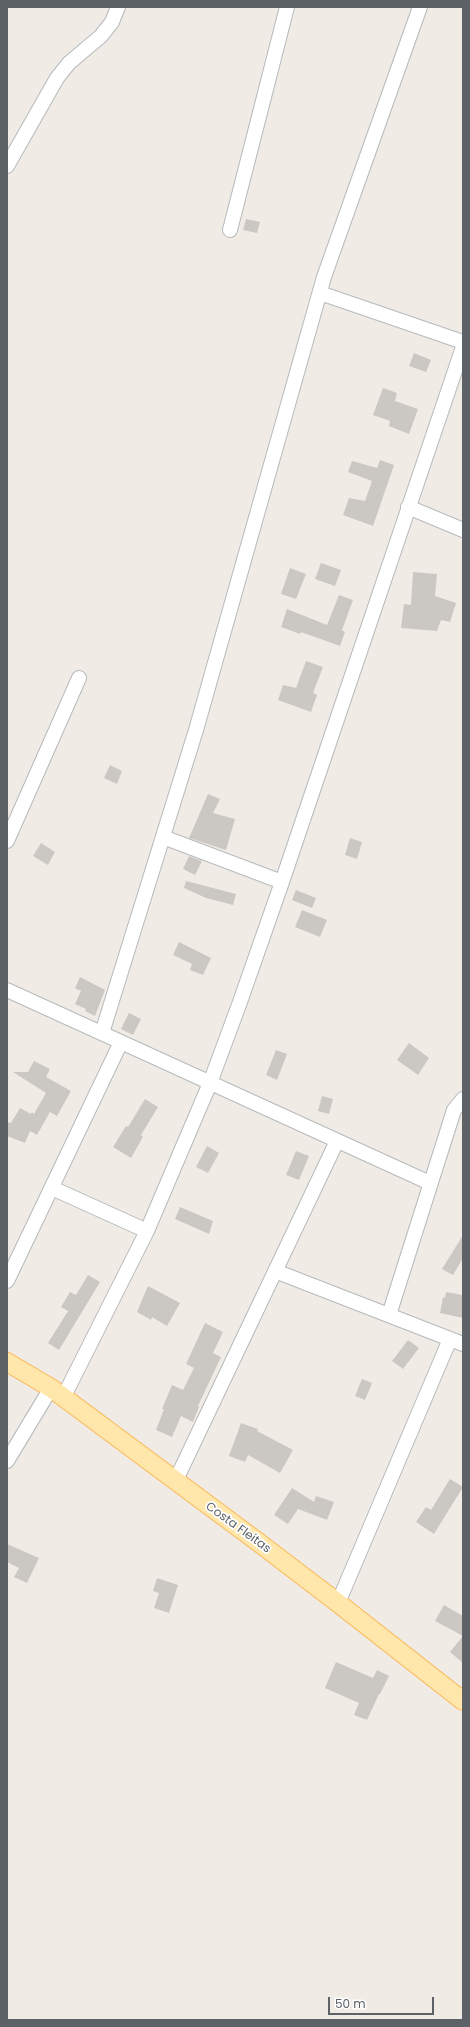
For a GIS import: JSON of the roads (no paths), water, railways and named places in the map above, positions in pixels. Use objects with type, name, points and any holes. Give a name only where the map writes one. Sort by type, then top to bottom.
[{"type":"main road","name":"Costa Fleitas","points":[[7,1362],[57,1393],[338,1603],[463,1702]]},
{"type":"street","points":[[7,166],[57,78],[69,64],[101,36],[112,22],[118,7]]},
{"type":"street","points":[[230,230],[287,7]]},
{"type":"street","points":[[102,1033],[198,722],[320,293],[420,7]]},
{"type":"street","points":[[320,293],[463,342]]},
{"type":"street","points":[[7,1461],[57,1393],[147,1232],[210,1083],[282,882],[408,508],[457,385],[463,347]]},
{"type":"street","points":[[408,508],[463,530]]},
{"type":"street","points":[[7,841],[12,813],[79,678]]},
{"type":"street","points":[[163,838],[282,882]]},
{"type":"street","points":[[7,990],[430,1183]]},
{"type":"street","points":[[7,1281],[121,1042]]},
{"type":"street","points":[[389,1315],[430,1183],[460,1107]]},
{"type":"street","points":[[175,1482],[337,1141]]},
{"type":"street","points":[[52,1188],[147,1232]]},
{"type":"street","points":[[276,1271],[457,1342],[338,1603]]}]
